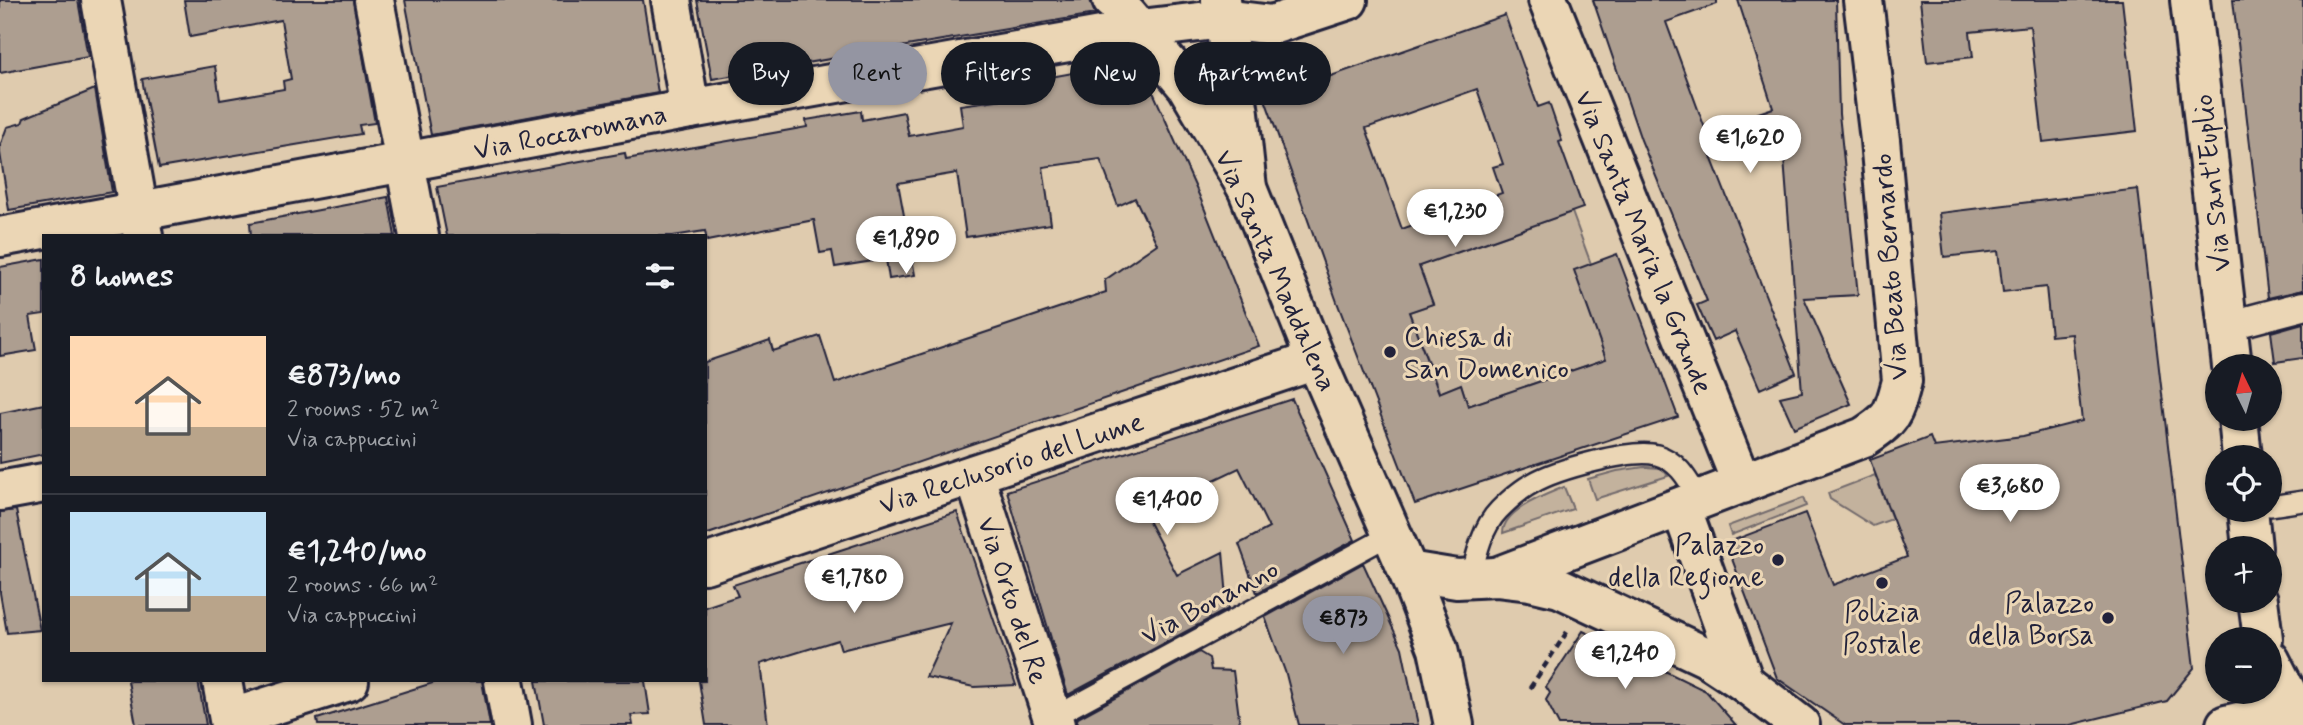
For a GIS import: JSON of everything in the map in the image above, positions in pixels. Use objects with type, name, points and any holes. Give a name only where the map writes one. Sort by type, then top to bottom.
[{"type":"street","points":[[102,0],[141,224]]},
{"type":"street","points":[[374,0],[419,234]]},
{"type":"street","points":[[671,0],[690,108]]},
{"type":"street","name":"Via Roccaromana","points":[[0,237],[141,224],[405,161],[690,108],[1122,8],[1225,24],[1272,25],[1348,0]]},
{"type":"street","name":"Via Santa Maria la Grande","points":[[1548,0],[1708,497],[1744,681]]},
{"type":"street","name":"Via Beato Bernardo","points":[[1484,578],[1864,437],[1887,422],[1896,404],[1902,381],[1880,140],[1863,0]]},
{"type":"street","name":"Via Sant'Euplio","points":[[2190,0],[2230,354]]},
{"type":"street","name":"Via Santa Maddalena","points":[[1122,8],[1187,86],[1247,188],[1316,360],[1408,570],[1438,649],[1454,725]]},
{"type":"street","points":[[1225,24],[1247,188]]},
{"type":"street","points":[[2227,326],[2303,306]]},
{"type":"street","name":"Via Reclusorio del Lume","points":[[707,563],[1316,360]]},
{"type":"street","name":"Via Orto del Re","points":[[974,474],[1054,721]]},
{"type":"street","points":[[0,491],[42,483]]},
{"type":"street","points":[[1408,570],[1457,579],[1530,581],[1560,588],[1706,657],[1744,681],[1800,725]]},
{"type":"street","points":[[2226,725],[2300,711],[2282,680]]},
{"type":"street","points":[[222,682],[229,722],[346,682]]},
{"type":"street","points":[[504,682],[512,725]]},
{"type":"lane","points":[[1484,578],[1479,546],[1497,511],[1532,483],[1569,469],[1615,456],[1657,455],[1682,470],[1708,497]]},
{"type":"lane","points":[[2282,504],[2303,501]]},
{"type":"lane","name":"Via Bonanno","points":[[1054,721],[1390,529]]},
{"type":"path","points":[[1530,688],[1573,622]]},
{"type":"shaded area","points":[[1572,212],[1591,264],[1606,359],[1468,406],[1461,384],[1440,393],[1409,312],[1433,304],[1419,266]]},
{"type":"shaded area","points":[[1644,467],[1662,468],[1668,476],[1595,499],[1588,479]]},
{"type":"shaded area","points":[[1875,475],[1892,519],[1873,526],[1830,499],[1828,493]]},
{"type":"shaded area","points":[[1564,487],[1573,509],[1503,533],[1505,525],[1517,510]]},
{"type":"shaded area","points":[[1803,498],[1806,506],[1731,535],[1728,526]]},
{"type":"building","points":[[0,0],[78,0],[88,57],[0,73]]},
{"type":"building","points":[[184,0],[353,0],[375,123],[359,125],[361,134],[159,168],[142,79],[215,66],[220,100],[284,89],[283,81],[291,79],[281,20],[190,37]]},
{"type":"building","points":[[405,0],[643,0],[658,93],[431,135]]},
{"type":"building","points":[[697,0],[1090,0],[1095,14],[927,43],[828,42],[828,59],[814,62],[814,42],[728,42],[728,76],[712,79]]},
{"type":"building","points":[[1593,0],[1717,0],[1717,4],[1666,22],[1706,131],[1773,108],[1738,0],[1836,0],[1839,114],[1858,295],[1804,298],[1851,404],[1794,428],[1780,397],[1802,392],[1782,133],[1708,149],[1796,373],[1760,389],[1735,331],[1713,341],[1697,305],[1707,301],[1641,140]]},
{"type":"building","points":[[1920,0],[2122,0],[2137,131],[2043,142],[2030,26],[1970,32],[1973,57],[1927,62]]},
{"type":"building","points":[[2233,0],[2303,0],[2303,290],[2268,298]]},
{"type":"building","points":[[1505,15],[1538,107],[1549,103],[1562,141],[1559,142],[1583,208],[1419,266],[1433,304],[1409,312],[1439,393],[1461,384],[1468,406],[1606,359],[1574,270],[1617,254],[1678,417],[1415,504],[1337,302],[1267,105],[1331,105],[1331,76]],"holes":[[[1477,89],[1503,164],[1493,167],[1502,193],[1402,229],[1366,128]]]},
{"type":"building","points":[[1070,73],[1070,105],[1159,105],[1199,195],[1259,346],[707,534],[707,361],[770,340],[773,351],[820,336],[835,383],[1106,292],[1105,280],[1157,244],[1135,198],[1118,206],[1100,159],[1043,167],[1051,224],[966,237],[957,173],[898,183],[915,275],[889,279],[886,259],[835,267],[832,251],[820,253],[814,220],[707,241],[705,231],[686,234],[447,234],[437,187],[625,153],[626,159],[807,127],[806,120],[861,111],[862,120],[904,112],[909,136],[963,126],[960,105],[1056,105],[1056,76]]},
{"type":"building","points":[[95,89],[112,192],[9,210],[0,153],[7,127],[22,123],[24,118]]},
{"type":"building","points":[[2138,189],[2194,668],[2167,701],[2070,725],[1845,725],[1777,678],[1726,543],[1805,513],[1833,585],[1907,557],[1870,460],[1930,437],[1934,447],[2023,436],[2082,421],[2072,334],[2051,336],[2046,287],[2003,292],[1998,251],[1944,257],[1939,213]]},
{"type":"building","points":[[388,197],[395,234],[251,234],[250,223]]},
{"type":"building","points":[[42,259],[42,314],[30,316],[36,350],[0,356],[0,267]]},
{"type":"building","points":[[2303,323],[2303,358],[2282,361],[2282,354],[2274,354],[2271,332]]},
{"type":"building","points":[[1292,399],[1355,540],[1257,593],[1239,544],[1269,528],[1239,468],[1144,513],[1177,575],[1223,552],[1228,609],[1068,695],[1007,491]]},
{"type":"building","points":[[42,404],[42,454],[0,463],[0,413]]},
{"type":"building","points":[[16,510],[40,630],[7,633],[0,593],[0,512]]},
{"type":"building","points":[[957,512],[1016,685],[974,687],[926,677],[951,623],[841,650],[838,640],[760,664],[768,725],[706,725],[699,682],[707,682],[707,606],[738,596],[733,585]]},
{"type":"building","points":[[1363,563],[1402,648],[1418,725],[1299,725],[1286,674],[1265,617]]},
{"type":"building","points":[[1583,631],[1706,691],[1736,725],[1559,725],[1546,700],[1550,693],[1546,687]]},
{"type":"building","points":[[1199,652],[1209,658],[1211,670],[1233,671],[1240,725],[1077,725],[1076,719]]},
{"type":"building","points":[[128,682],[198,682],[206,725],[136,725]]},
{"type":"building","points":[[436,682],[482,682],[490,725],[318,725],[317,719]]},
{"type":"building","points":[[536,682],[645,682],[650,714],[631,715],[633,725],[544,725]]},
{"type":"place","name":"Chiesa di San Domenico","points":[[1390,352]]},
{"type":"place","name":"Palazzo della Regione","points":[[1778,560]]},
{"type":"place","name":"Polizia Postale","points":[[1882,583]]},
{"type":"place","name":"Palazzo della Borsa","points":[[2108,618]]}]
